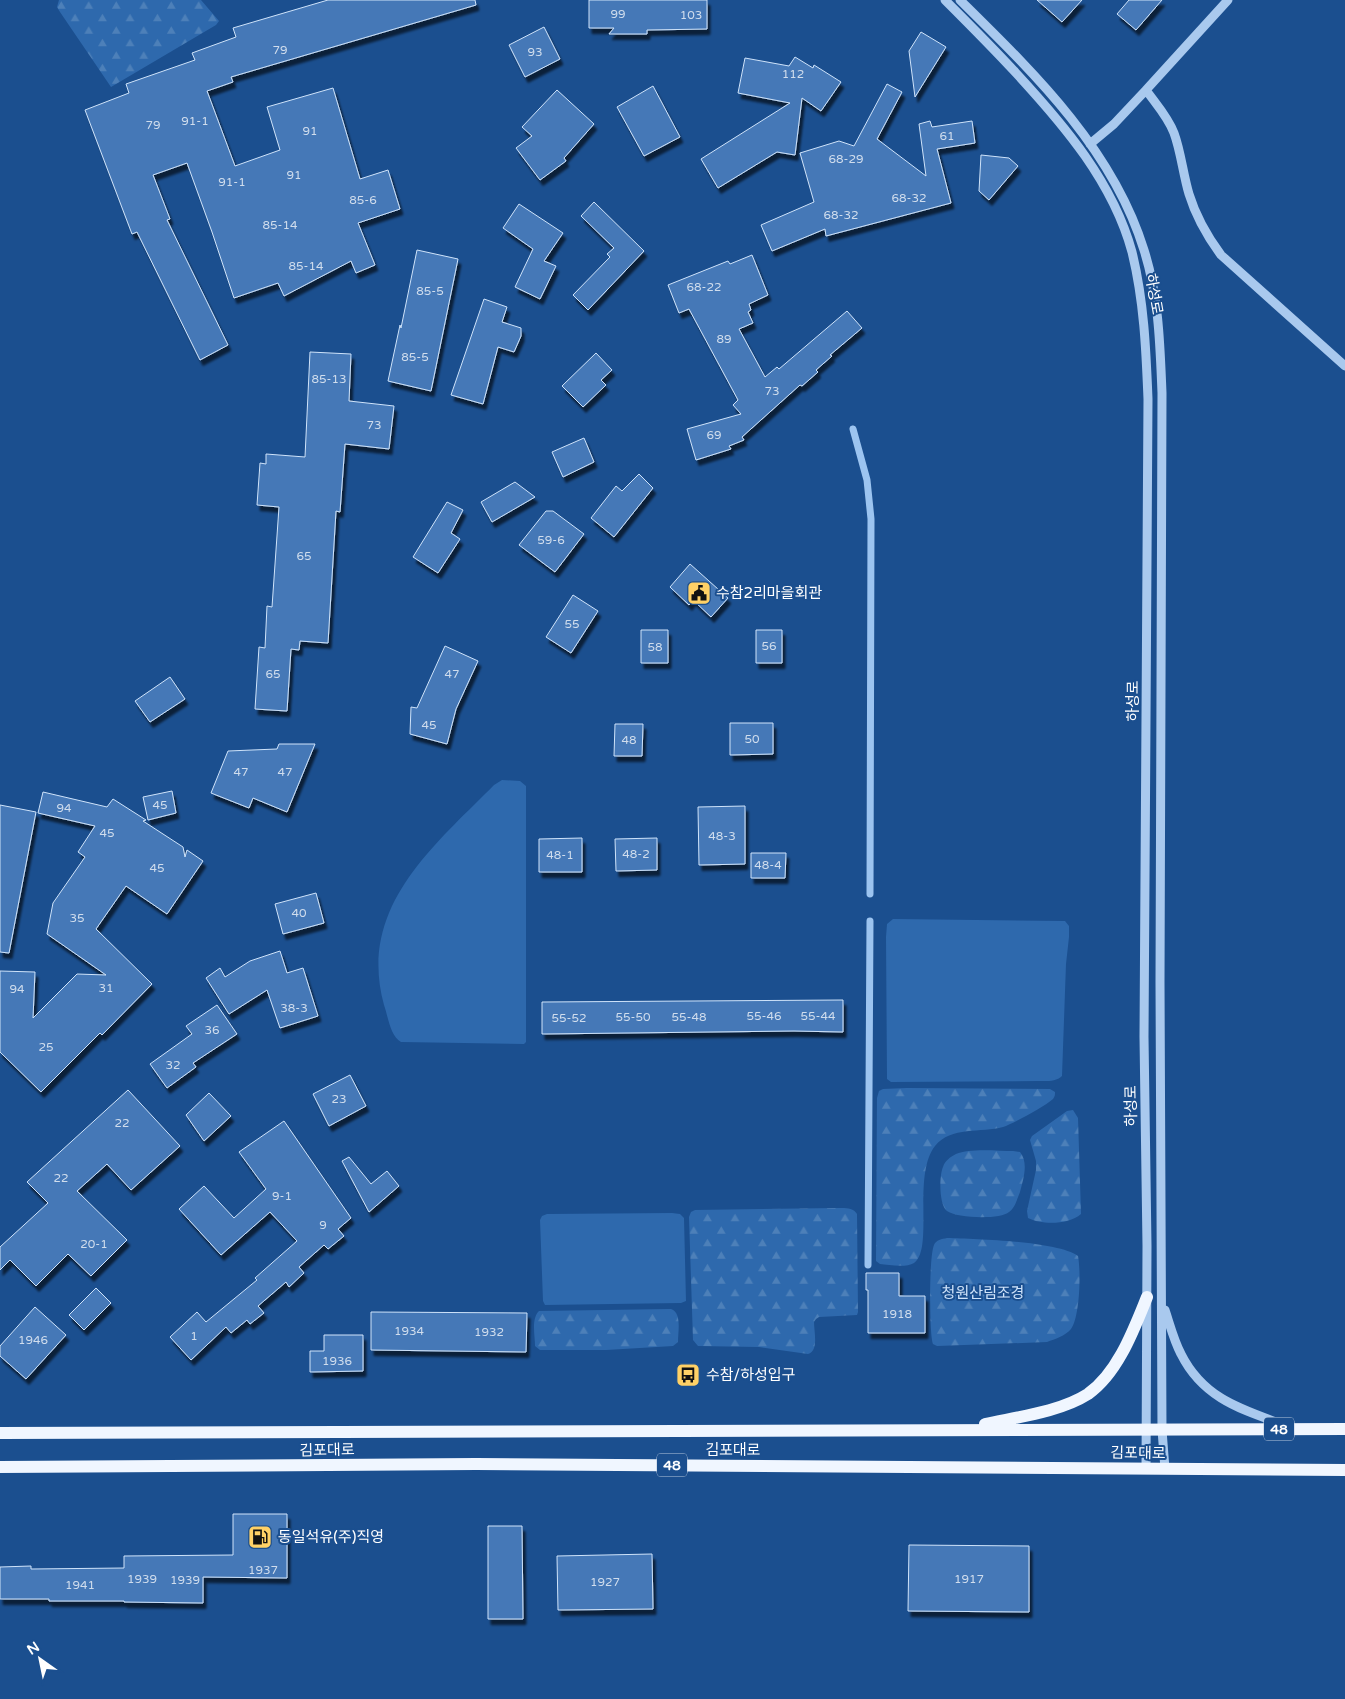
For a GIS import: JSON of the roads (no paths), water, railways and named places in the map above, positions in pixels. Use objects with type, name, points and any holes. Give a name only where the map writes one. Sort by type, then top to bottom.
[{"type":"main road","points":[[964,1429],[1062,1406],[1088,1394],[1104,1378],[1119,1358],[1147,1297]]},
{"type":"main road","name":"김포대로","points":[[0,1433],[1345,1429]]},
{"type":"main road","name":"김포대로","points":[[0,1467],[486,1464],[1345,1470]]},
{"type":"street","name":"하성로","points":[[945,0],[1034,92],[1081,148],[1104,187],[1122,224],[1132,251],[1146,328],[1148,398],[1144,1037],[1147,1297],[1146,1469]]},
{"type":"street","name":"하성로","points":[[960,0],[1047,89],[1090,144],[1120,192],[1136,226],[1145,251],[1156,306],[1160,337],[1162,393],[1160,982],[1162,1430],[1165,1469]]},
{"type":"street","points":[[1090,144],[1114,124],[1228,0]]},
{"type":"street","points":[[1146,90],[1166,117],[1173,132],[1196,214],[1221,256],[1345,366]]},
{"type":"street","points":[[1162,1304],[1181,1355],[1201,1384],[1233,1406],[1295,1429]]},
{"type":"waterway","points":[[853,429],[867,480],[871,519],[870,894]]},
{"type":"waterway","points":[[868,1265],[870,921]]},
{"type":"place","name":"수참2리마을회관","points":[[699,593]]},
{"type":"place","name":"수참/하성입구","points":[[688,1375]]},
{"type":"place","name":"동일석유(주)직영","points":[[260,1537]]},
{"type":"park label","name":"청원산림조경","points":[[983,1293]]}]
